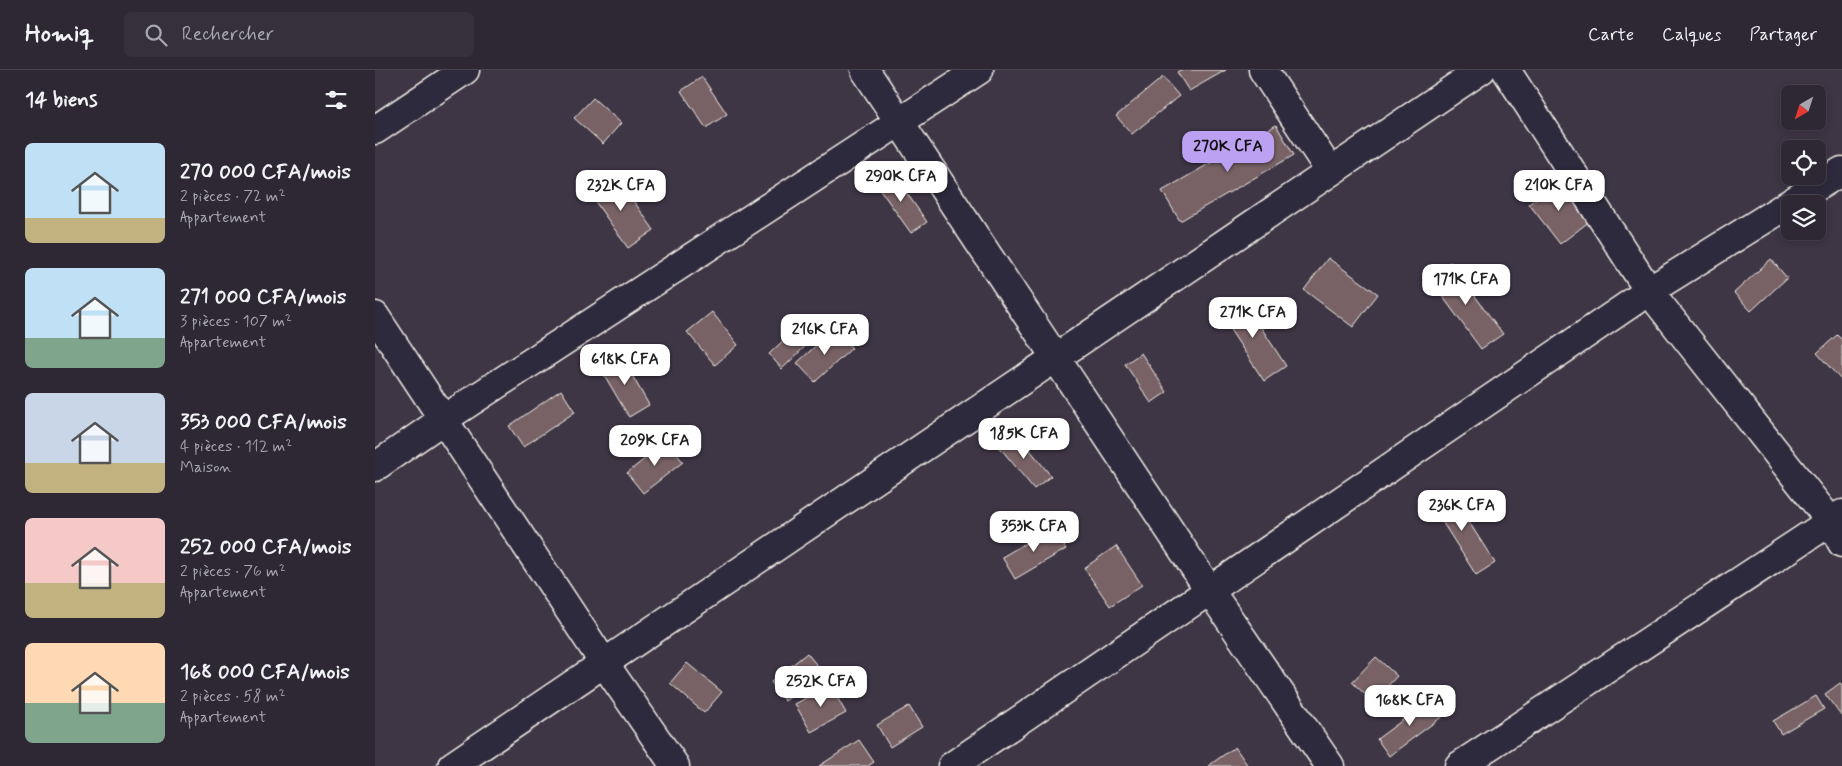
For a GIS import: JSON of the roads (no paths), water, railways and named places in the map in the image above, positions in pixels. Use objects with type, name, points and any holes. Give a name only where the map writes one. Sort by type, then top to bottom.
[{"type":"street","points":[[375,130],[465,70]]},
{"type":"street","points":[[865,70],[1210,591],[1330,766]]},
{"type":"street","points":[[375,467],[979,70]]},
{"type":"street","points":[[1263,70],[1330,171]]},
{"type":"street","points":[[452,766],[1481,70]]},
{"type":"street","points":[[1459,766],[1838,526],[1649,291],[1507,70]]},
{"type":"street","points":[[952,766],[1649,291],[1842,171]]},
{"type":"street","points":[[375,316],[604,663],[675,766]]}]
